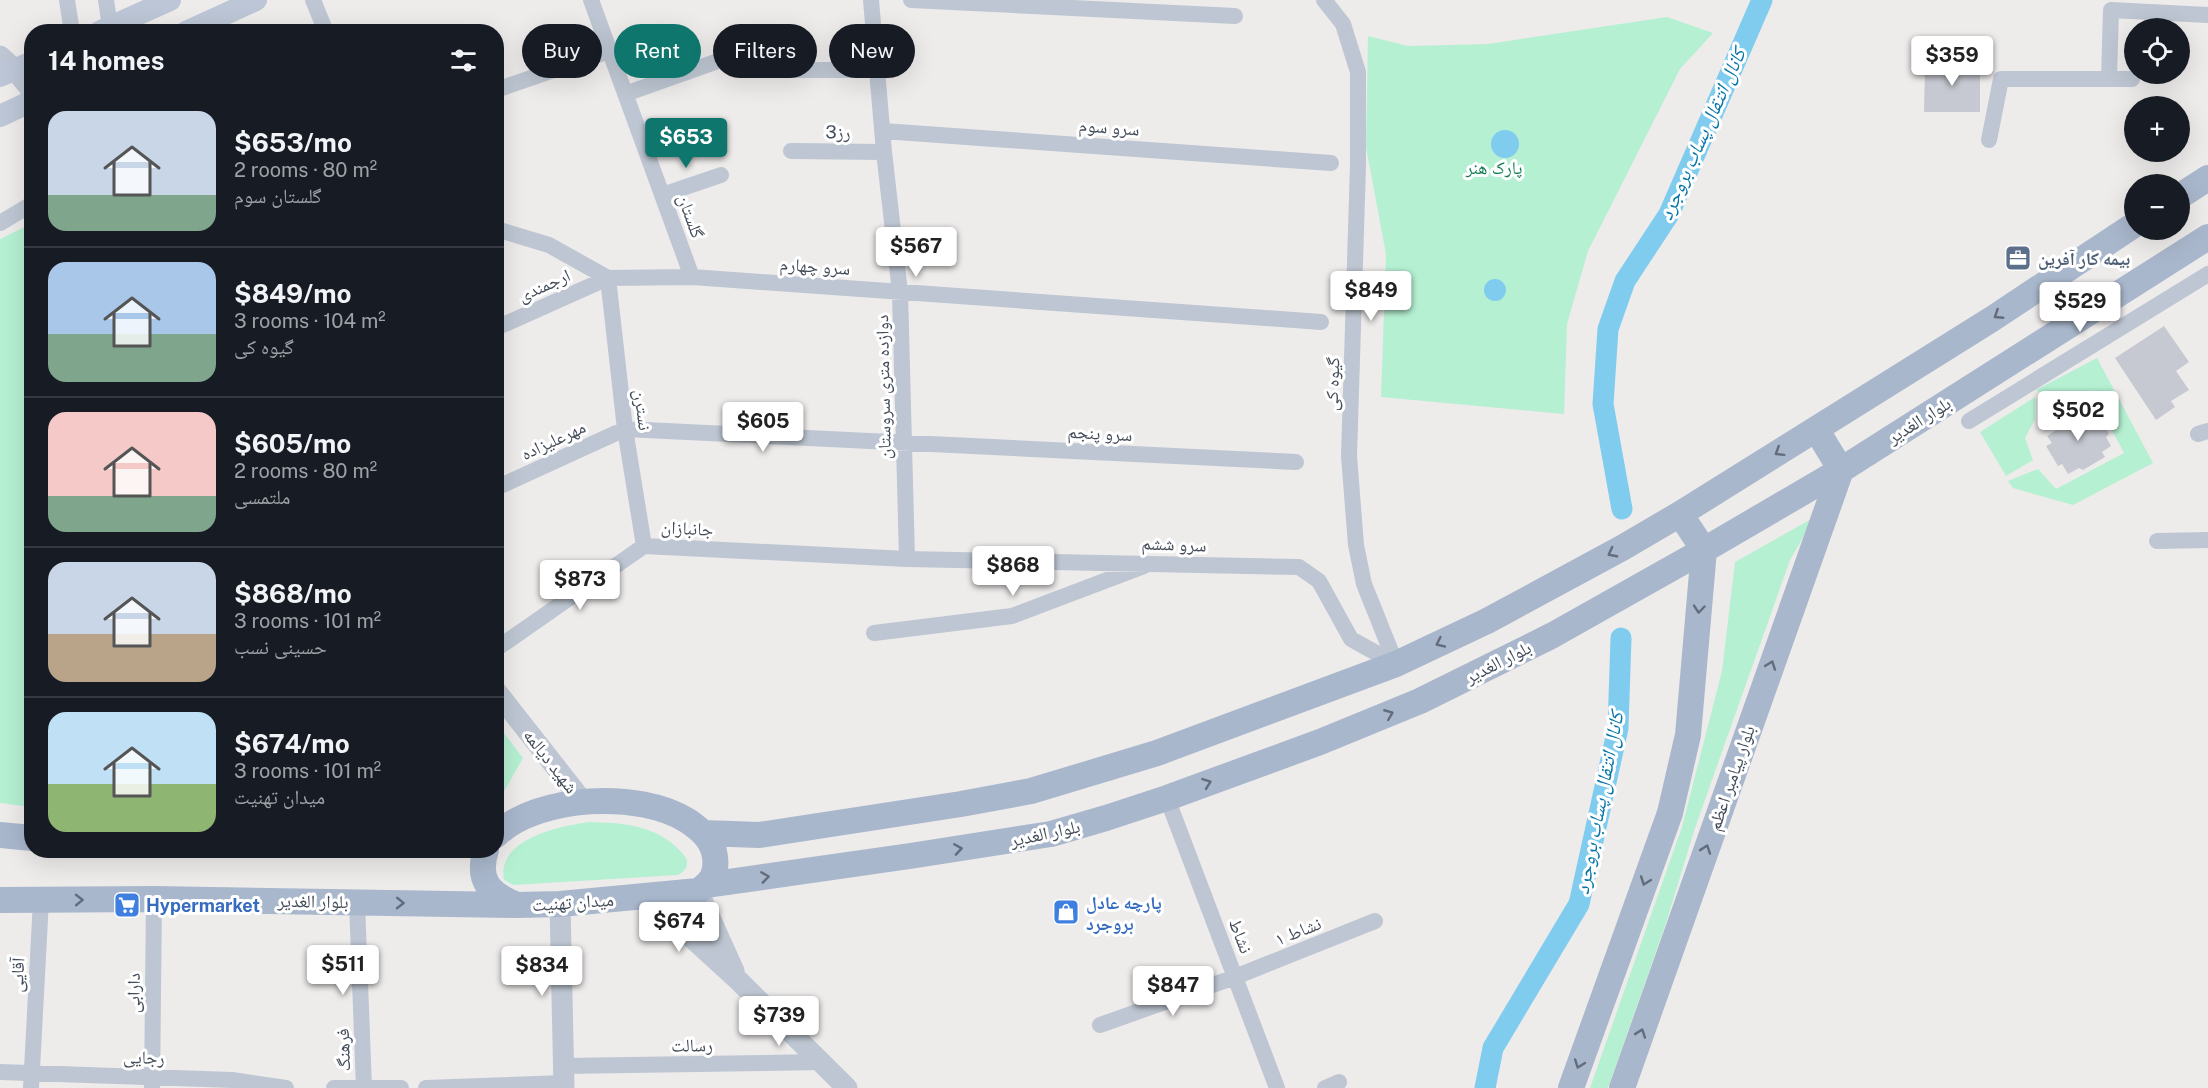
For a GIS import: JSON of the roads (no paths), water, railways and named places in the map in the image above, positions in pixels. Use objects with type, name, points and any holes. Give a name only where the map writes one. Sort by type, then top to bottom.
[{"type":"main road","points":[[115,24],[170,0]]},
{"type":"main road","points":[[204,24],[256,0]]},
{"type":"main road","points":[[0,116],[24,105]]},
{"type":"main road","points":[[2190,190],[2208,178]]},
{"type":"main road","points":[[703,833],[759,835],[1031,791],[1157,753],[1396,664],[1487,621],[1680,514],[1992,319],[2124,232]]},
{"type":"main road","name":"بلوار الغدیر","points":[[703,888],[1051,834],[1167,798],[1320,742],[1420,702],[1553,634],[1841,470],[2207,239]]},
{"type":"main road","points":[[1816,429],[1841,470]]},
{"type":"main road","name":"بلوار پیامبر اعظم","points":[[1622,1088],[1841,470]]},
{"type":"main road","points":[[1571,1088],[1670,813],[1688,735],[1704,550],[1680,514]]},
{"type":"main road","points":[[504,828],[524,816],[546,809],[584,803],[644,803],[669,811],[684,819],[709,840],[715,853],[716,866],[715,873],[703,888]]},
{"type":"main road","points":[[0,852],[18,836]]},
{"type":"main road","name":"میدان تهنیت","points":[[484,858],[483,876],[486,885],[495,894],[517,905],[647,897],[703,888]]},
{"type":"main road","points":[[0,881],[20,900]]},
{"type":"main road","name":"بلوار الغدیر","points":[[20,900],[154,899],[517,905]]},
{"type":"street","points":[[67,0],[71,24]]},
{"type":"street","points":[[104,24],[106,0]]},
{"type":"street","points":[[313,0],[323,24]]},
{"type":"street","name":"گلستان","points":[[591,0],[692,277]]},
{"type":"street","name":"دوازده متری سروستان","points":[[871,0],[873,24]]},
{"type":"street","points":[[911,0],[1235,16]]},
{"type":"street","name":"گیوه کی","points":[[1324,0],[1343,24],[1358,72],[1357,199],[1349,456],[1356,545],[1364,584],[1396,664]]},
{"type":"street","points":[[2109,78],[2111,10],[2208,15]]},
{"type":"street","points":[[504,87],[609,51]]},
{"type":"street","points":[[625,94],[713,64]]},
{"type":"street","points":[[12,66],[24,81]]},
{"type":"street","name":"دوازده متری سروستان","points":[[878,78],[900,292],[907,559]]},
{"type":"street","points":[[1989,140],[2001,79],[2124,79]]},
{"type":"street","name":"سرو سوم","points":[[883,131],[1331,162]]},
{"type":"street","name":"رز3","points":[[791,151],[884,152]]},
{"type":"street","points":[[662,195],[721,175]]},
{"type":"street","points":[[0,223],[24,209]]},
{"type":"street","name":"سرو چهارم","points":[[504,231],[549,245],[608,278],[692,277],[1321,322]]},
{"type":"street","points":[[1970,420],[2208,274]]},
{"type":"street","name":"ارجمندی","points":[[504,324],[608,278]]},
{"type":"street","name":"نسترن","points":[[608,278],[626,429],[645,546]]},
{"type":"street","name":"سرو پنجم","points":[[626,429],[1296,462]]},
{"type":"street","name":"مهرعلیزاده","points":[[504,484],[626,429]]},
{"type":"street","points":[[2157,541],[2208,540]]},
{"type":"street","name":"جانبازان","points":[[504,643],[645,546],[907,559]]},
{"type":"street","name":"سرو ششم","points":[[907,559],[1299,567],[1319,582],[1351,639],[1396,664]]},
{"type":"street","points":[[874,633],[1012,616],[1153,563]]},
{"type":"street","name":"شهید دیالمه","points":[[504,701],[584,803]]},
{"type":"street","name":"نشاط","points":[[1167,798],[1277,1088]]},
{"type":"street","points":[[703,888],[738,980]]},
{"type":"street","points":[[647,897],[738,980],[847,1088]]},
{"type":"street","name":"دارابی","points":[[152,1082],[154,899]]},
{"type":"street","name":"آقایی","points":[[20,900],[31,1081]]},
{"type":"street","name":"فرهنگ","points":[[357,902],[364,1088]]},
{"type":"street","points":[[426,1088],[564,1079],[560,904]]},
{"type":"street","name":"نشاط ۱","points":[[1100,1025],[1235,977],[1375,921]]},
{"type":"street","name":"رسالت","points":[[564,1079],[822,1062]]},
{"type":"street","name":"رجایی","points":[[0,1072],[31,1081],[232,1080],[286,1088]]},
{"type":"street","points":[[334,1088],[401,1088]]},
{"type":"water","points":[[1505,130],[1515,134],[1519,144],[1515,154],[1505,158],[1495,154],[1491,144],[1495,134]]},
{"type":"water","points":[[1495,279],[1503,282],[1506,290],[1503,298],[1495,301],[1487,298],[1484,290],[1487,282]]},
{"type":"waterway","name":"کانال انتقال پساب بروجرد","points":[[1622,509],[1603,404],[1608,329],[1625,281],[1669,214],[1762,0]]},
{"type":"waterway","name":"کانال انتقال پساب بروجرد","points":[[1485,1088],[1493,1048],[1579,904],[1618,728],[1621,638]]},
{"type":"place","name":"بیمه کار آفرین","points":[[2018,258]]},
{"type":"place","name":"Hypermarket","points":[[127,905]]},
{"type":"place","name":"پارچه عادل بروجرد","points":[[1066,912]]},
{"type":"park label","name":"پارک هنر","points":[[1494,167]]}]
